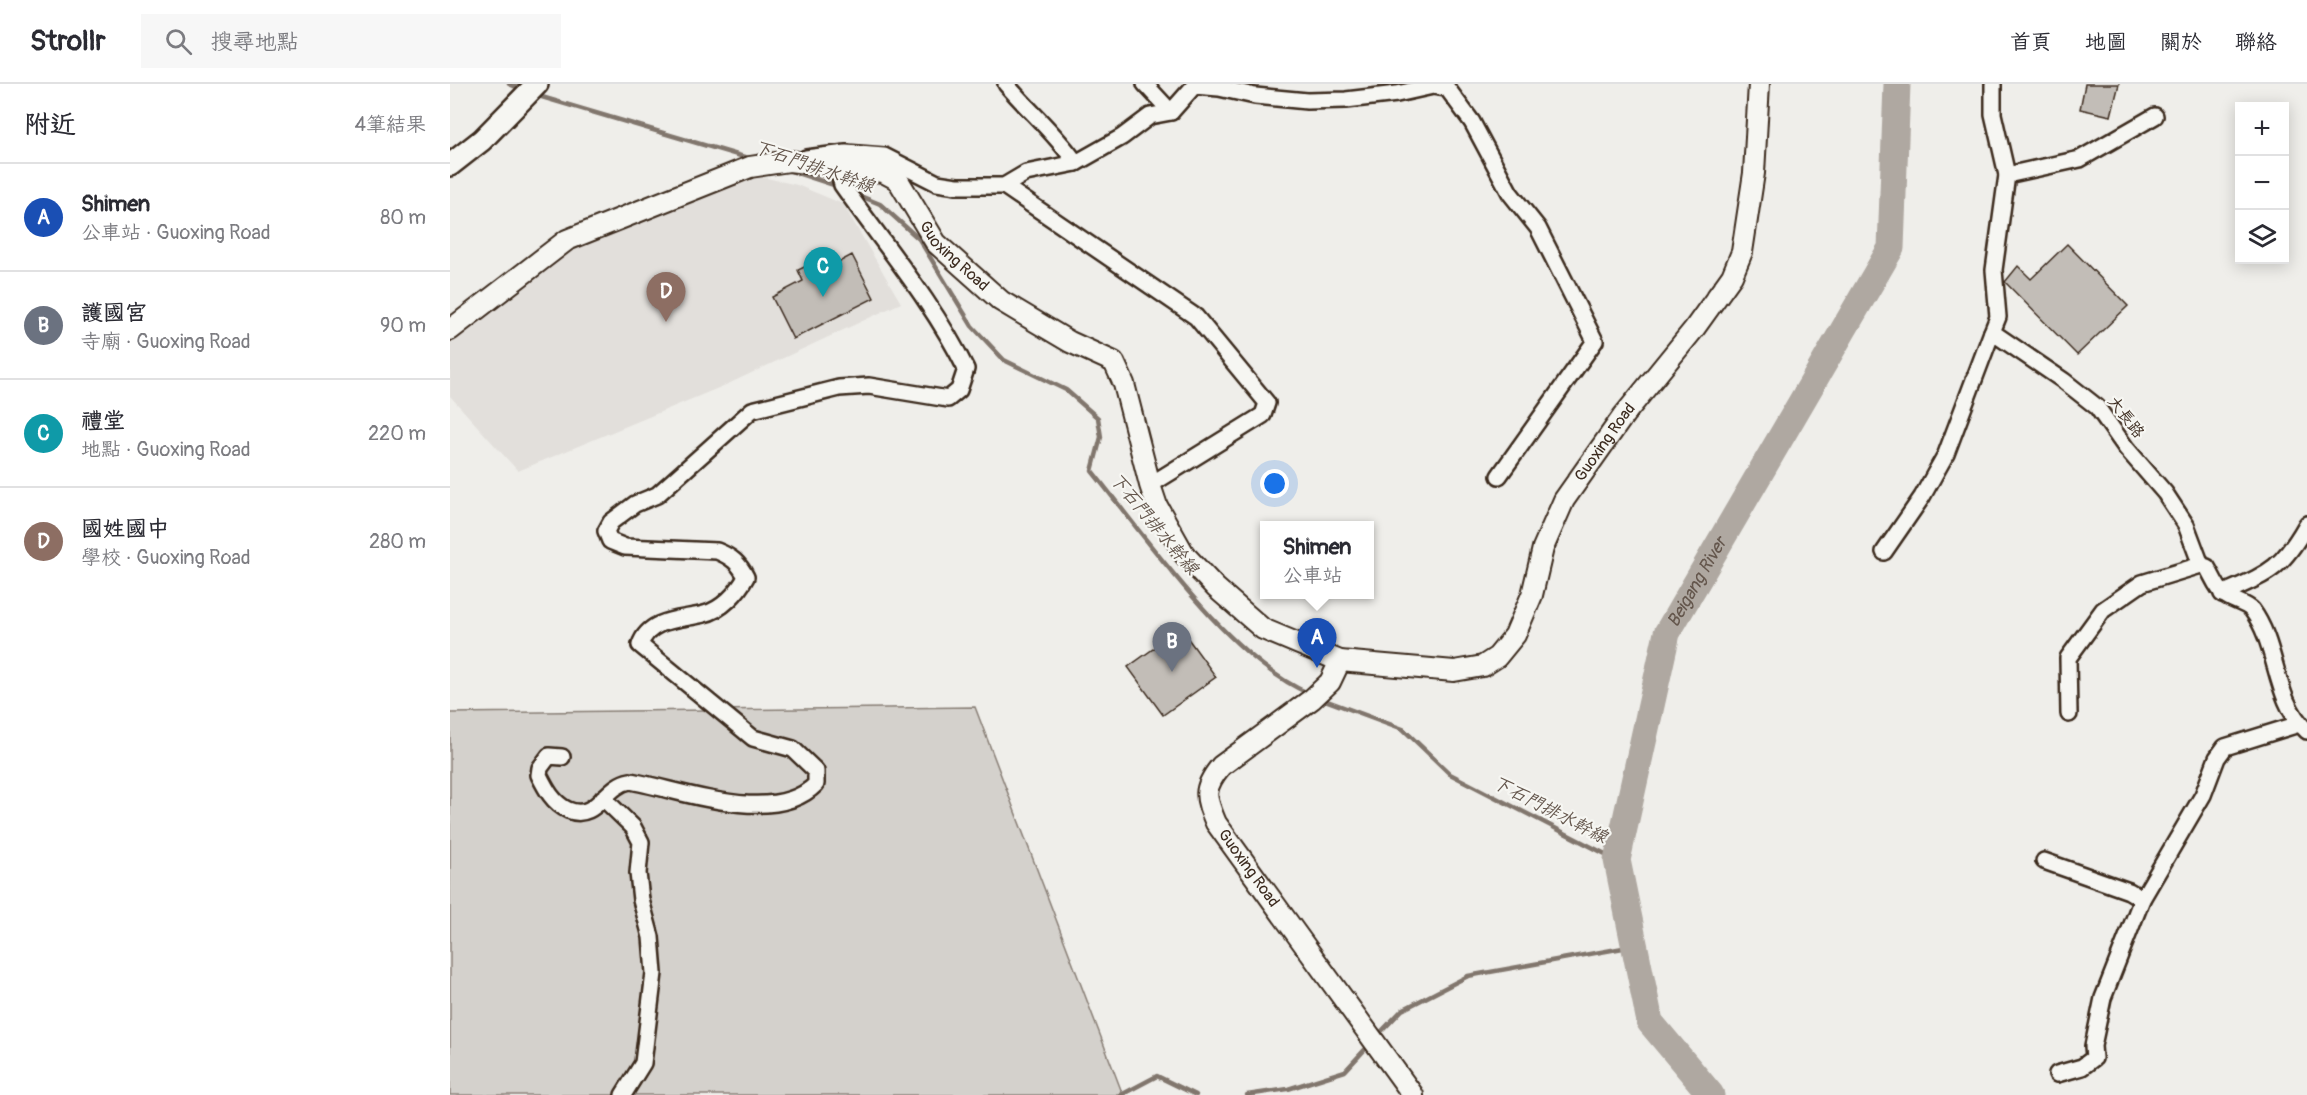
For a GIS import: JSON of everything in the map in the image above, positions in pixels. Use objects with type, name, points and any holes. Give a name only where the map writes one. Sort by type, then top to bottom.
[{"type":"main road","points":[[450,165],[482,140],[537,84]]},
{"type":"street","points":[[1006,84],[1030,113],[1060,141],[1076,163]]},
{"type":"street","points":[[1145,84],[1171,112]]},
{"type":"street","name":"Guoxing Road","points":[[450,330],[521,272],[567,240],[750,167],[789,161],[838,169],[883,172],[898,180],[936,243],[1000,302],[1070,342],[1114,362],[1124,384],[1150,485],[1158,506],[1184,554],[1216,588],[1263,629],[1302,648],[1340,661],[1454,671],[1483,666],[1497,657],[1515,635],[1532,594],[1543,549],[1564,500],[1624,415],[1694,329],[1732,276],[1742,252],[1754,173],[1759,84]]},
{"type":"street","points":[[1884,552],[1922,497],[1946,454],[1998,317],[1994,270],[2007,175],[1993,114],[1994,84]]},
{"type":"street","points":[[1004,186],[1026,173],[1076,163],[1122,137],[1150,116],[1171,112],[1194,86],[1219,88],[1255,96],[1307,101],[1346,100],[1397,94],[1433,86],[1447,88],[1456,97],[1510,193],[1538,228],[1595,341],[1499,476]]},
{"type":"street","points":[[2007,175],[2080,159],[2156,116]]},
{"type":"street","points":[[789,161],[846,153],[884,156],[937,183],[1004,186],[1196,317],[1267,403],[1263,415],[1150,485]]},
{"type":"street","points":[[562,757],[549,756],[540,768],[539,775],[559,806],[578,814],[591,811],[618,783],[630,781],[722,801],[758,805],[776,804],[805,795],[816,783],[816,771],[807,759],[793,749],[753,738],[640,645],[644,634],[657,626],[683,616],[706,614],[727,601],[746,577],[740,565],[730,556],[717,551],[625,547],[610,542],[606,531],[611,522],[635,504],[657,495],[752,410],[839,388],[869,386],[948,399],[959,390],[966,369],[954,345],[923,293],[842,185],[838,169]]},
{"type":"street","name":"大長路","points":[[1992,332],[2064,381],[2097,407],[2126,448],[2165,493],[2186,525],[2201,565],[2207,567],[2223,594]]},
{"type":"street","points":[[2223,594],[2270,573],[2292,550],[2307,524]]},
{"type":"street","points":[[2069,714],[2068,658],[2103,610],[2142,583],[2201,565]]},
{"type":"street","points":[[2057,1074],[2082,1067],[2094,1058],[2093,1046],[2103,998],[2142,899],[2203,795],[2217,758],[2225,747],[2303,728],[2282,692],[2263,633],[2251,609],[2223,594]]},
{"type":"street","name":"Guoxing Road","points":[[1340,661],[1330,682],[1312,699],[1221,766],[1210,778],[1205,798],[1216,823],[1413,1095]]},
{"type":"street","points":[[603,798],[627,819],[641,842],[638,873],[641,900],[651,938],[654,973],[643,1063],[623,1095]]},
{"type":"street","points":[[2044,861],[2129,891],[2142,899]]},
{"type":"shaded area","points":[[750,174],[797,185],[843,204],[901,303],[728,384],[518,471],[450,396],[450,341],[502,296],[574,245]]},
{"type":"shaded area","points":[[975,707],[1123,1095],[450,1095],[450,713]]},
{"type":"building","points":[[2085,84],[2119,84],[2111,116],[2080,109]]},
{"type":"building","points":[[2067,244],[2128,306],[2077,355],[2005,282],[2018,266],[2031,279]]},
{"type":"building","points":[[852,255],[874,298],[793,339],[772,297],[803,281],[798,270],[823,258],[828,268]]},
{"type":"building","points":[[1181,629],[1216,677],[1163,715],[1128,667]]},
{"type":"waterway","name":"下石門排水幹線","points":[[509,84],[521,89]]},
{"type":"waterway","name":"Beigang River","points":[[1711,1095],[1650,1022],[1617,860],[1667,633],[1891,248],[1897,84]]},
{"type":"waterway","name":"下石門排水幹線","points":[[535,95],[751,159]]},
{"type":"waterway","name":"下石門排水幹線","points":[[788,170],[840,187]]},
{"type":"waterway","name":"下石門排水幹線","points":[[853,193],[880,204],[919,239],[972,326],[1004,360],[1066,390],[1098,418],[1101,437],[1092,471],[1191,595],[1219,626],[1248,653],[1278,676],[1308,693]]},
{"type":"waterway","name":"下石門排水幹線","points":[[1322,699],[1403,729],[1450,774],[1617,860]]},
{"type":"waterway","points":[[1378,1035],[1402,1010],[1468,976],[1634,946]]},
{"type":"waterway","points":[[1247,1095],[1288,1089],[1345,1071],[1370,1044]]},
{"type":"waterway","points":[[1121,1095],[1157,1076],[1196,1095]]},
{"type":"place","name":"禮堂","points":[[823,297]]},
{"type":"place","name":"國姓國中","points":[[666,322]]},
{"type":"place","name":"Shimen","points":[[1317,668]]},
{"type":"place","name":"護國宮","points":[[1172,672]]}]
